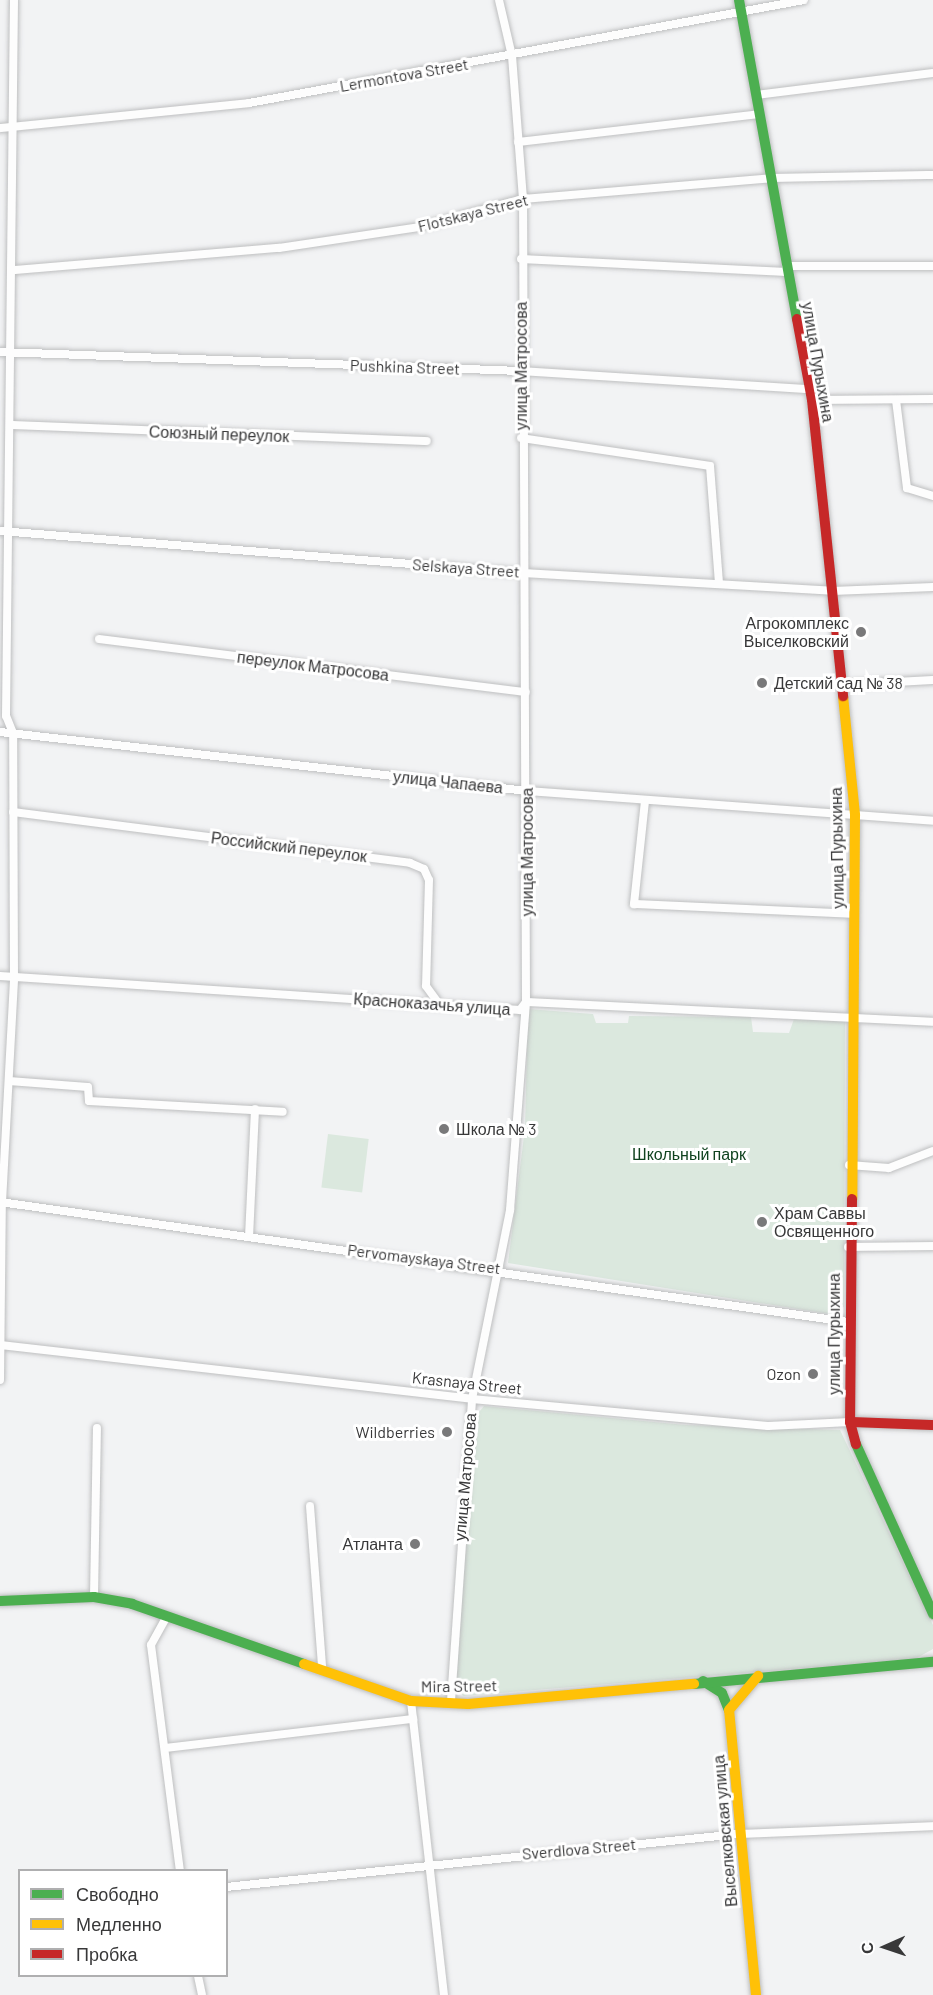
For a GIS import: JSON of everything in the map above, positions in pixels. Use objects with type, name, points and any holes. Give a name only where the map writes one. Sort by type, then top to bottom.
[{"type":"street","points":[[0,1380],[1,1202],[14,977],[13,733],[6,716],[4,531],[15,270],[4,128],[14,0]]},
{"type":"street","name":"улица Матросова","points":[[451,1701],[472,1399],[501,1269],[518,1146],[526,1002],[528,791],[520,371],[523,199],[512,56],[499,0]]},
{"type":"street","name":"Lermontova Street","points":[[4,128],[249,103],[512,56],[740,5],[804,0]]},
{"type":"street","name":"улица Пурыхина","points":[[740,5],[786,269],[811,395],[855,815],[848,1247],[849,1422],[860,1461],[933,1614]]},
{"type":"street","points":[[756,96],[933,73]]},
{"type":"street","points":[[518,142],[759,114]]},
{"type":"street","name":"Flotskaya Street","points":[[15,270],[279,248],[420,227],[523,199],[771,178],[933,175]]},
{"type":"street","points":[[521,259],[786,269],[933,266]]},
{"type":"street","name":"Pushkina Street","points":[[0,352],[520,371],[811,395],[896,400],[933,399]]},
{"type":"street","points":[[896,400],[907,488],[933,496]]},
{"type":"street","name":"Союзный переулок","points":[[10,425],[427,441]]},
{"type":"street","points":[[521,438],[710,466],[719,583]]},
{"type":"street","name":"Selskaya Street","points":[[4,531],[523,573],[832,591],[933,587]]},
{"type":"street","name":"переулок Матросова","points":[[99,639],[526,692]]},
{"type":"street","points":[[841,685],[933,680]]},
{"type":"street","name":"улица Чапаева","points":[[0,732],[528,791],[933,822]]},
{"type":"street","points":[[645,801],[634,904],[853,914]]},
{"type":"street","name":"Российский переулок","points":[[13,812],[410,863],[424,869],[429,879],[426,986],[440,1005]]},
{"type":"street","name":"Красноказачья улица","points":[[0,976],[520,1010],[526,1002],[933,1022]]},
{"type":"street","points":[[9,1081],[88,1087],[89,1101],[283,1112]]},
{"type":"street","points":[[249,1237],[255,1109]]},
{"type":"street","points":[[849,1165],[889,1168],[933,1151]]},
{"type":"street","name":"Pervomayskaya Street","points":[[1,1202],[501,1269],[848,1322]]},
{"type":"street","points":[[848,1247],[933,1246]]},
{"type":"street","name":"Krasnaya Street","points":[[1,1346],[472,1399],[768,1426],[849,1422],[933,1425]]},
{"type":"street","points":[[94,1597],[97,1428]]},
{"type":"street","points":[[310,1506],[322,1666]]},
{"type":"street","name":"Mira Street","points":[[0,1601],[94,1597],[167,1616],[322,1666],[411,1701],[451,1701],[468,1704],[933,1662]]},
{"type":"street","points":[[167,1616],[151,1645],[156,1711],[165,1748],[180,1869]]},
{"type":"street","points":[[703,1681],[722,1693],[729,1710],[758,1676]]},
{"type":"street","points":[[411,1701],[444,1995]]},
{"type":"street","name":"Выселковская улица","points":[[729,1710],[738,1834],[756,1995]]},
{"type":"street","name":"Mira Street","points":[[165,1748],[413,1719]]},
{"type":"street","name":"Sverdlova Street","points":[[228,1887],[428,1863],[738,1834],[933,1826]]},
{"type":"street","points":[[198,1977],[202,1995]]},
{"type":"green space","name":"Школьный парк","points":[[528,1009],[593,1014],[596,1023],[628,1023],[629,1016],[751,1017],[753,1032],[789,1033],[794,1019],[845,1021],[844,1307],[829,1314],[508,1263],[525,1128]]},
{"type":"green space","points":[[328,1134],[369,1139],[362,1193],[321,1188]]},
{"type":"green space","points":[[484,1406],[686,1425],[840,1430],[933,1625],[933,1649],[915,1659],[463,1696],[456,1684],[475,1417]]},
{"type":"traffic: fast","points":[[739,0],[797,319]]},
{"type":"traffic: fast","points":[[856,1444],[933,1614]]},
{"type":"traffic: fast","points":[[0,1601],[94,1597],[132,1604],[304,1664]]},
{"type":"traffic: fast","points":[[694,1684],[933,1662]]},
{"type":"traffic: fast","points":[[703,1681],[722,1693],[729,1710]]},
{"type":"traffic: slow","points":[[843,696],[855,815],[852,1199]]},
{"type":"traffic: slow","points":[[304,1664],[411,1701],[468,1704],[694,1684]]},
{"type":"traffic: slow","points":[[756,1995],[729,1710],[758,1676]]},
{"type":"traffic: jam","points":[[797,319],[812,400],[843,696]]},
{"type":"traffic: jam","points":[[852,1199],[850,1422],[856,1444]]},
{"type":"traffic: jam","points":[[850,1422],[933,1425]]},
{"type":"place","name":"Агрокомплекс Выселковский","points":[[861,632]]},
{"type":"place","name":"Детский сад № 38","points":[[762,683]]},
{"type":"place","name":"Школа № 3","points":[[444,1129]]},
{"type":"place","name":"Храм Саввы Освященного","points":[[762,1222]]},
{"type":"place","name":"Ozon","points":[[813,1374]]},
{"type":"place","name":"Wildberries","points":[[447,1432]]},
{"type":"place","name":"Атланта","points":[[415,1544]]}]
